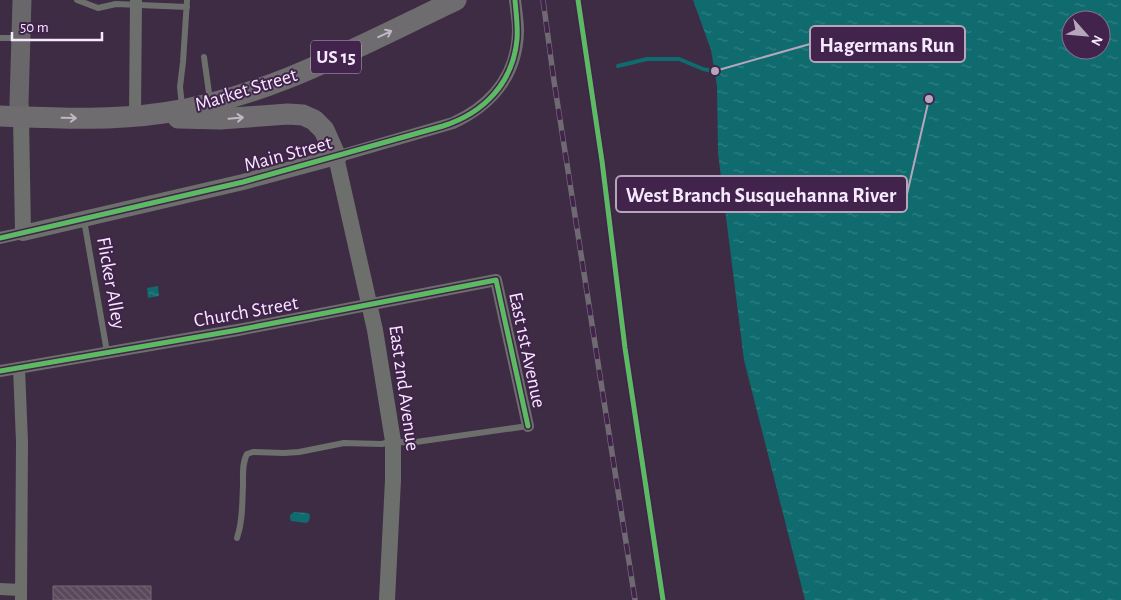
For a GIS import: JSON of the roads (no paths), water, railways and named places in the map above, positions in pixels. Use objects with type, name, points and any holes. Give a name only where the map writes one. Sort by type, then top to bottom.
[{"type":"highway","name":"Market Street","points":[[10,117],[109,118],[183,110],[210,103],[257,90],[304,72],[456,0]]},
{"type":"highway","points":[[135,116],[205,120],[288,114],[303,115],[314,120],[324,130],[336,157]]},
{"type":"main road","points":[[10,117],[19,104],[22,0]]},
{"type":"street","name":"Main Street","points":[[0,238],[243,182],[453,123],[480,108],[495,94],[506,78],[516,44],[518,29],[515,0]]},
{"type":"street","points":[[135,116],[136,2]]},
{"type":"street","points":[[10,117],[23,233]]},
{"type":"street","name":"East 2nd Avenue","points":[[336,157],[375,330],[393,441],[393,480],[386,600]]},
{"type":"street","name":"Church Street","points":[[0,371],[238,330],[496,280]]},
{"type":"street","name":"East 1st Avenue","points":[[496,280],[528,426]]},
{"type":"street","points":[[0,589],[21,595],[22,442],[18,368]]},
{"type":"lane","points":[[77,0],[98,8],[136,2],[187,3],[180,87],[183,110]]},
{"type":"lane","points":[[0,38],[21,38]]},
{"type":"lane","points":[[204,56],[210,103]]},
{"type":"lane","name":"Flicker Alley","points":[[84,219],[107,352]]},
{"type":"lane","points":[[237,538],[240,530],[242,510],[244,464],[247,454],[252,452],[299,452],[344,443],[382,444],[393,441],[409,443],[528,426]]},
{"type":"water","points":[[693,0],[1121,0],[1121,600],[805,600],[744,360],[718,153],[717,86],[711,50]]},
{"type":"water","points":[[158,286],[159,296],[148,298],[147,288]]},
{"type":"water","points":[[294,512],[308,513],[310,515],[309,521],[306,523],[291,521],[290,515]]},
{"type":"waterway","points":[[618,66],[647,59],[679,59],[703,69],[718,72]]},
{"type":"railway","points":[[543,0],[635,600]]},
{"type":"place","name":"Hagermans Run","points":[[715,71]]},
{"type":"place","name":"West Branch Susquehanna River","points":[[929,99]]}]
